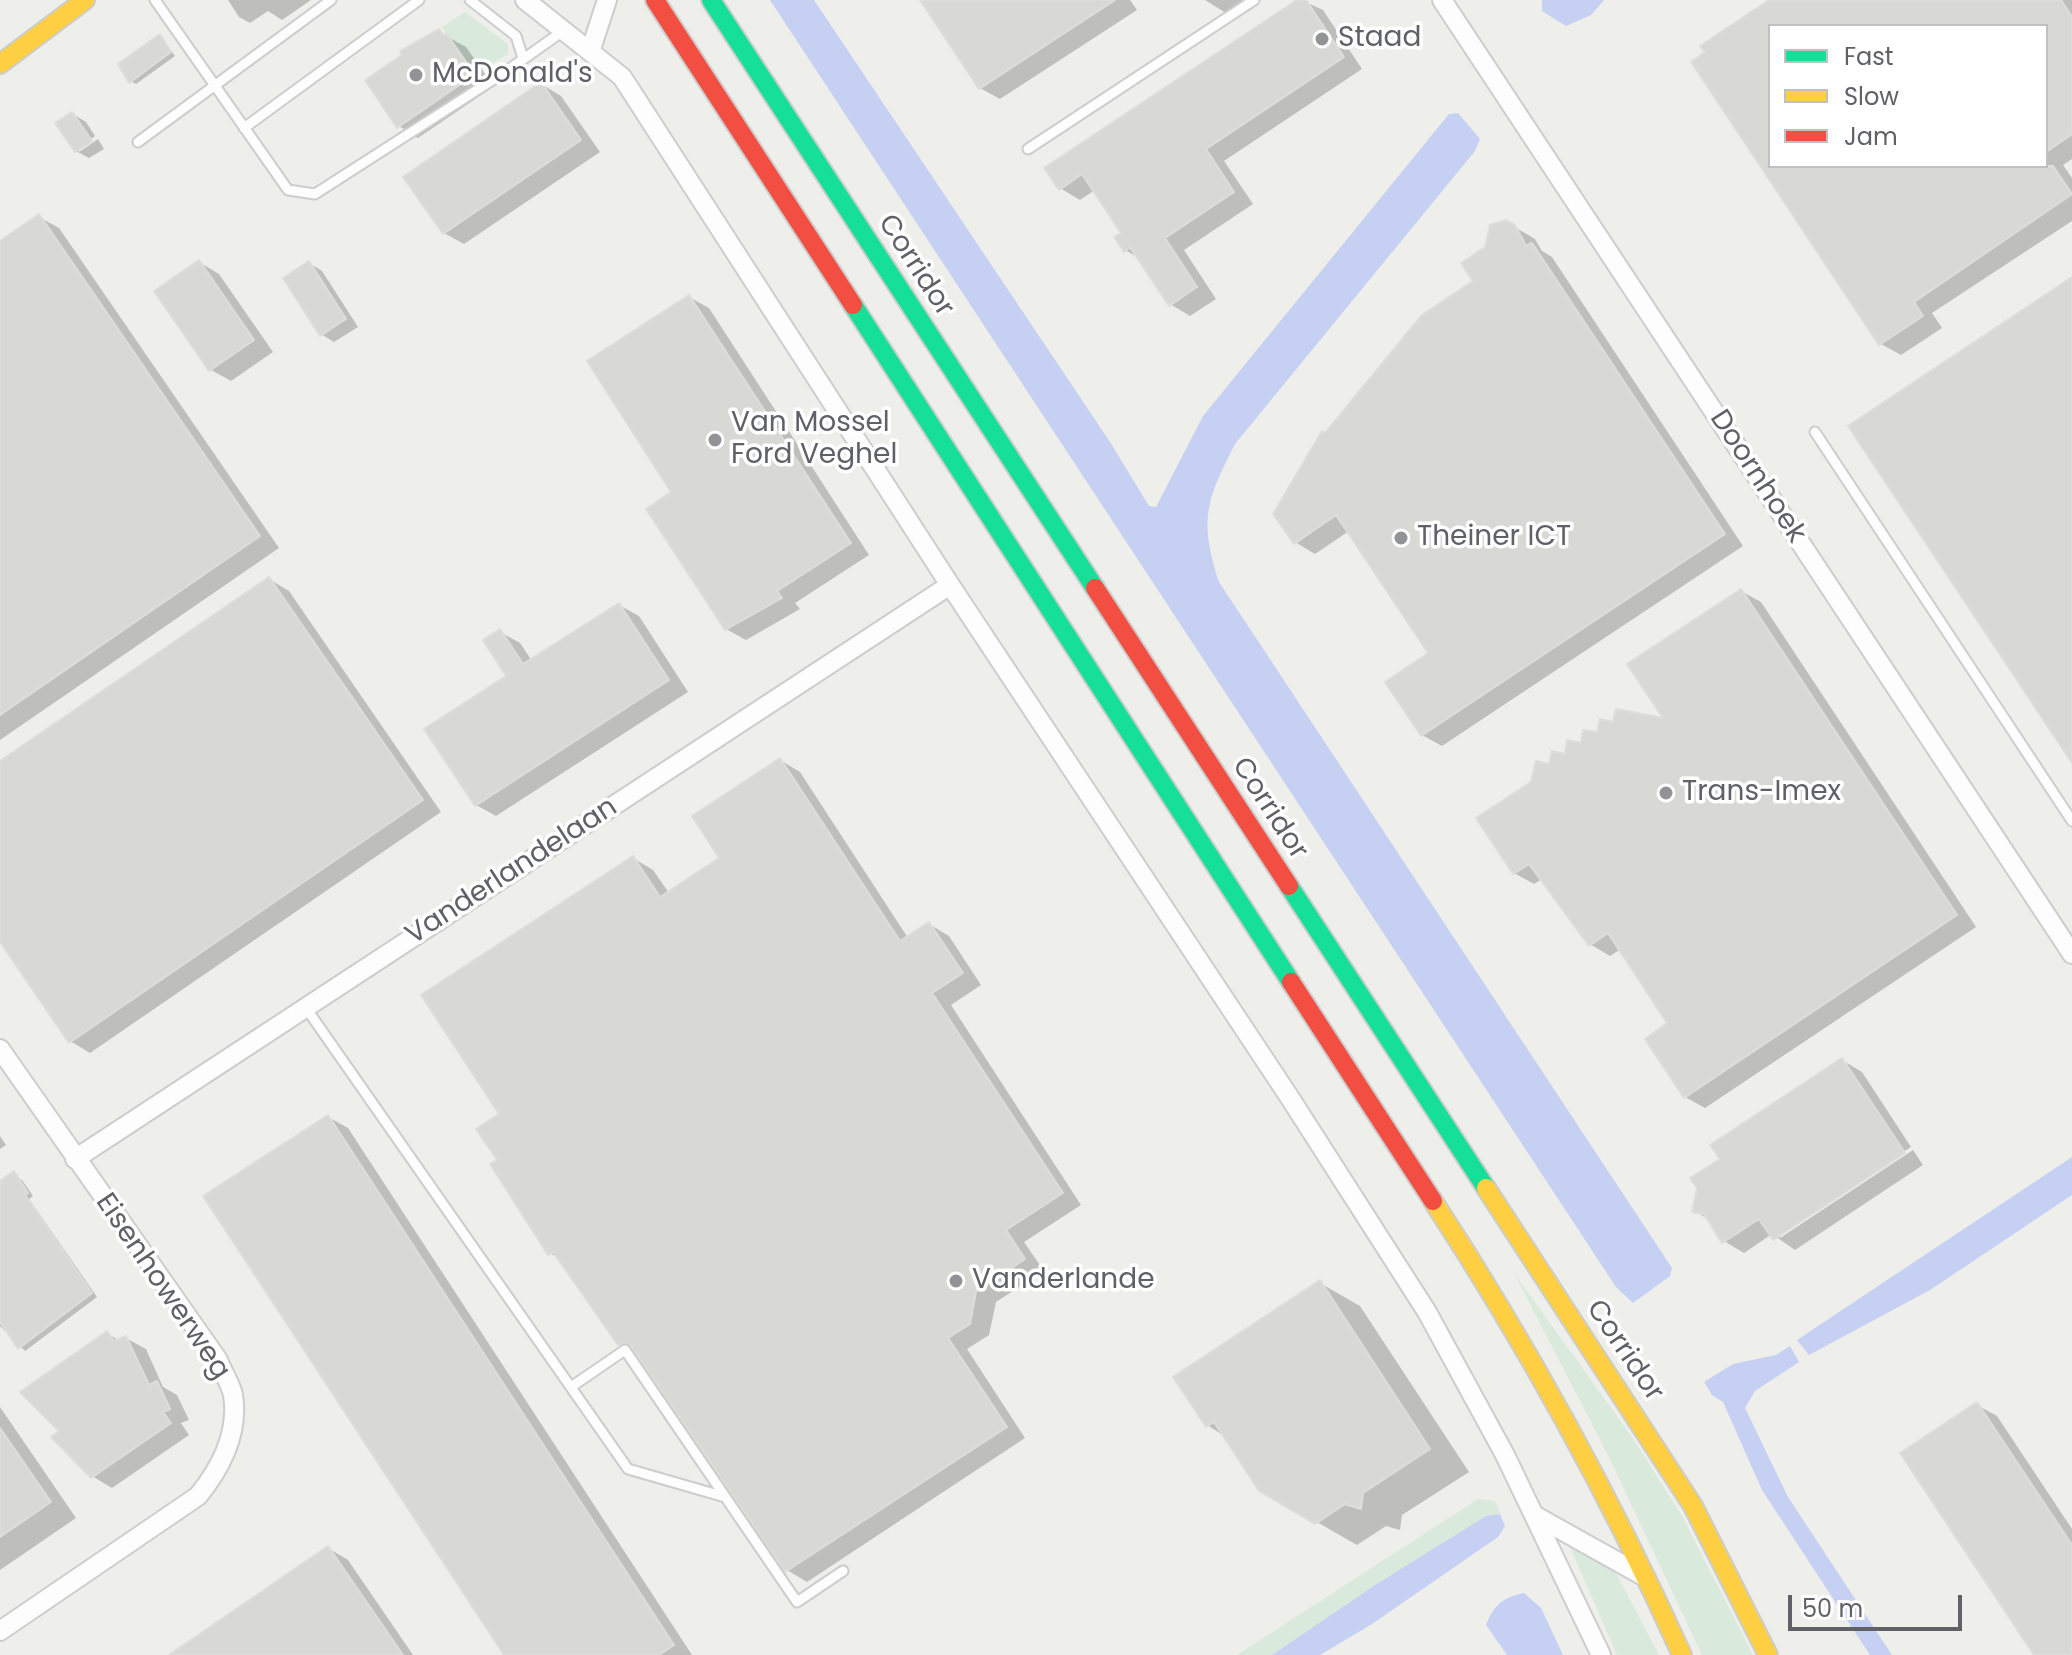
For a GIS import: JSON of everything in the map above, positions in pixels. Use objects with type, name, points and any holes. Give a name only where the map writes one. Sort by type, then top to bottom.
[{"type":"main road","points":[[0,64],[85,0]]},
{"type":"main road","name":"Corridor","points":[[711,0],[1693,1506],[1752,1617],[1768,1655]]},
{"type":"main road","points":[[654,1],[1501,1305],[1647,1578],[1682,1655]]},
{"type":"street","points":[[525,0],[591,49],[622,77],[950,585],[1427,1312],[1536,1516],[1601,1655]]},
{"type":"street","points":[[591,49],[607,0]]},
{"type":"street","name":"Doornhoek","points":[[1442,0],[2070,947]]},
{"type":"street","name":"Vanderlandelaan","points":[[75,1159],[950,585]]},
{"type":"street","name":"Eisenhowerweg","points":[[0,1049],[218,1360],[233,1395],[230,1437],[219,1470],[198,1496],[0,1631]]},
{"type":"street","points":[[1536,1516],[1647,1578]]},
{"type":"lane","points":[[155,0],[288,190],[315,194],[565,29]]},
{"type":"lane","points":[[138,142],[213,83],[331,0]]},
{"type":"lane","points":[[244,128],[419,0]]},
{"type":"lane","points":[[470,0],[516,36],[523,58]]},
{"type":"lane","points":[[1028,149],[1254,0]]},
{"type":"lane","points":[[1815,432],[2072,821]]},
{"type":"lane","points":[[306,1008],[628,1469],[725,1497]]},
{"type":"lane","points":[[571,1387],[625,1350],[797,1602],[843,1571]]},
{"type":"green space","points":[[465,12],[508,44],[508,54],[476,73],[442,27]]},
{"type":"green space","points":[[1514,1273],[1634,1440],[1682,1516],[1753,1655],[1702,1655],[1608,1455]]},
{"type":"green space","points":[[1478,1499],[1495,1501],[1500,1514],[1486,1516],[1375,1585],[1272,1655],[1237,1655]]},
{"type":"green space","points":[[1569,1545],[1616,1573],[1659,1655],[1617,1655]]},
{"type":"water","points":[[770,0],[814,0],[1110,442],[1149,506],[1156,507],[1203,416],[1449,114],[1458,113],[1480,139],[1475,151],[1235,444],[1212,496],[1209,542],[1219,582],[1672,1268],[1670,1276],[1633,1303],[1616,1287]]},
{"type":"water","points":[[1542,0],[1604,0],[1591,15],[1566,26],[1542,11]]},
{"type":"water","points":[[2072,1157],[2072,1195],[1930,1290],[1809,1355],[1797,1340]]},
{"type":"water","points":[[1790,1346],[1799,1362],[1755,1391],[1745,1408],[1788,1497],[1892,1655],[1870,1655],[1762,1490],[1723,1402],[1712,1395],[1704,1382],[1733,1364],[1776,1355]]},
{"type":"water","points":[[1500,1514],[1505,1526],[1498,1537],[1372,1624],[1320,1655],[1272,1655],[1375,1585],[1486,1516]]},
{"type":"water","points":[[1524,1593],[1541,1608],[1563,1655],[1507,1655],[1486,1625],[1500,1603]]},
{"type":"building","points":[[920,0],[1115,0],[979,89]]},
{"type":"building","points":[[1297,0],[1306,0],[1344,57],[1206,149],[1234,192],[1165,238],[1197,287],[1169,306],[1130,247],[1124,252],[1114,237],[1121,233],[1082,174],[1059,190],[1044,168]]},
{"type":"building","points":[[1769,0],[2061,0],[2072,17],[2072,134],[2048,151],[2048,24],[1768,24],[1768,168],[2053,166],[2072,194],[1914,302],[1923,316],[1879,345],[1691,62],[1705,52],[1700,46]]},
{"type":"building","points":[[439,29],[443,35],[446,33],[471,69],[467,72],[471,77],[397,128],[365,80],[402,55],[400,51]]},
{"type":"building","points":[[160,34],[171,52],[129,83],[118,64]]},
{"type":"building","points":[[541,82],[581,140],[443,234],[403,177]]},
{"type":"building","points":[[72,112],[92,141],[75,152],[55,123]]},
{"type":"building","points":[[39,214],[260,536],[0,715],[0,241]]},
{"type":"building","points":[[1506,220],[1515,225],[1526,246],[1532,243],[1725,534],[1421,736],[1385,682],[1428,653],[1336,515],[1294,544],[1273,514],[1322,431],[1325,433],[1422,315],[1473,281],[1461,263],[1485,247],[1490,225]]},
{"type":"building","points":[[199,260],[254,340],[209,371],[154,291]]},
{"type":"building","points":[[309,261],[346,319],[320,336],[283,278]]},
{"type":"building","points":[[2072,277],[2072,763],[1848,426]]},
{"type":"building","points":[[689,295],[851,543],[777,591],[782,598],[725,630],[646,509],[671,492],[587,361]]},
{"type":"building","points":[[269,577],[423,800],[69,1043],[0,942],[0,761]]},
{"type":"building","points":[[1741,589],[1957,915],[1684,1098],[1645,1039],[1667,1023],[1608,933],[1589,946],[1529,864],[1513,874],[1476,818],[1531,782],[1536,761],[1549,764],[1552,751],[1565,754],[1567,740],[1581,743],[1583,730],[1597,732],[1600,719],[1613,722],[1616,709],[1663,718],[1627,664]]},
{"type":"building","points":[[619,603],[669,680],[475,806],[424,729],[506,676],[483,640],[500,629],[523,664]]},
{"type":"building","points":[[780,758],[900,941],[929,922],[963,973],[932,993],[1063,1193],[1006,1230],[1025,1259],[976,1291],[970,1324],[948,1338],[1007,1427],[785,1572],[631,1346],[625,1343],[618,1345],[553,1252],[548,1255],[490,1164],[497,1160],[476,1129],[499,1114],[421,995],[633,856],[660,897],[719,858],[692,816]]},
{"type":"building","points":[[1842,1058],[1905,1153],[1773,1240],[1759,1219],[1722,1243],[1704,1214],[1692,1212],[1697,1188],[1690,1178],[1720,1159],[1710,1145]]},
{"type":"building","points":[[328,1115],[674,1645],[659,1655],[504,1655],[203,1196]]},
{"type":"building","points":[[14,1171],[28,1193],[25,1195],[92,1293],[18,1349],[0,1322],[0,1181]]},
{"type":"building","points":[[1320,1280],[1430,1449],[1363,1493],[1361,1509],[1345,1504],[1315,1524],[1259,1491],[1214,1422],[1206,1427],[1173,1377]]},
{"type":"building","points":[[107,1331],[114,1341],[126,1336],[149,1385],[157,1381],[170,1409],[163,1412],[171,1423],[91,1478],[51,1437],[59,1431],[20,1392]]},
{"type":"building","points":[[1977,1402],[2072,1545],[2072,1655],[2034,1655],[1900,1453]]},
{"type":"building","points":[[0,1428],[51,1502],[0,1537]]},
{"type":"building","points":[[328,1546],[403,1655],[169,1655]]},
{"type":"traffic: fast","points":[[711,0],[1095,588]]},
{"type":"traffic: fast","points":[[853,305],[1291,982]]},
{"type":"traffic: fast","points":[[1289,886],[1486,1188]]},
{"type":"traffic: slow","points":[[0,64],[85,0]]},
{"type":"traffic: slow","points":[[1486,1188],[1693,1506],[1768,1655]]},
{"type":"traffic: slow","points":[[1433,1201],[1502,1311],[1566,1423],[1682,1655]]},
{"type":"traffic: jam","points":[[655,0],[853,305]]},
{"type":"traffic: jam","points":[[1095,588],[1289,886]]},
{"type":"traffic: jam","points":[[1291,982],[1433,1201]]},
{"type":"place","name":"Staad","points":[[1322,39]]},
{"type":"place","name":"McDonald's","points":[[416,75]]},
{"type":"place","name":"Van Mossel Ford Veghel","points":[[715,440]]},
{"type":"place","name":"Theiner ICT","points":[[1401,538]]},
{"type":"place","name":"Trans-Imex","points":[[1666,793]]},
{"type":"place","name":"Vanderlande","points":[[956,1281]]}]
